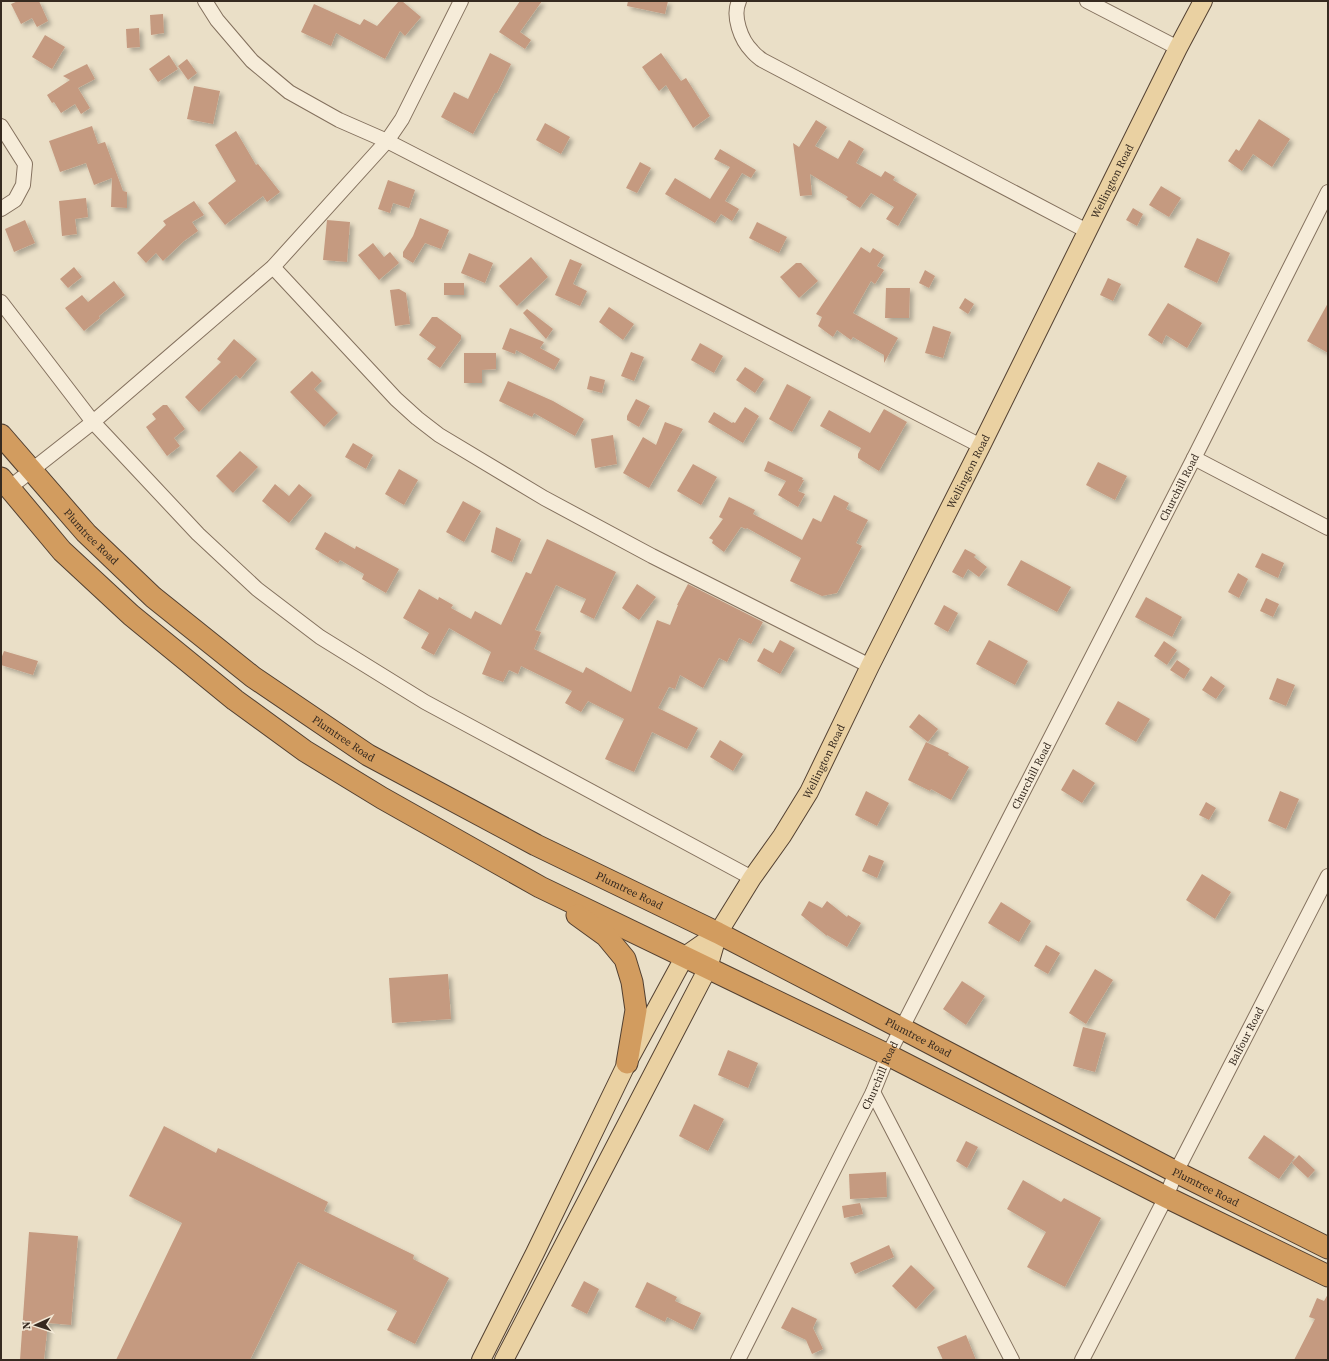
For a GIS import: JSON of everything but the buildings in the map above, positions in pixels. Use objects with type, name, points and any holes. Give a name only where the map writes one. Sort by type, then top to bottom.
[{"type":"highway","name":"Plumtree Road","points":[[1,435],[86,533],[153,597],[253,677],[362,751],[536,845],[718,933],[1176,1172],[1328,1248]]},
{"type":"highway","points":[[5,483],[62,551],[131,615],[235,700],[305,751],[382,798],[540,887],[888,1055],[1166,1197],[1328,1276]]},
{"type":"highway","points":[[540,887],[606,936],[625,959],[632,982],[636,1010],[627,1063]]},
{"type":"main road","name":"Wellington Road","points":[[718,933],[752,878],[782,836],[809,792],[870,666],[981,446],[1178,48],[1203,1]]},
{"type":"main road","points":[[481,1360],[535,1253],[627,1063],[685,956],[718,933]]},
{"type":"main road","points":[[504,1360],[708,968],[718,933]]},
{"type":"street","points":[[205,1],[217,20],[252,61],[289,92],[339,120],[387,141],[981,446]]},
{"type":"street","points":[[5,483],[32,471],[93,422],[273,267],[387,141],[402,119],[461,1]]},
{"type":"street","points":[[739,1],[736,16],[739,27],[751,51],[762,60],[1088,231]]},
{"type":"street","points":[[1087,1],[1178,48]]},
{"type":"street","points":[[1,126],[25,164],[23,185],[15,200],[1,209]]},
{"type":"street","name":"Churchill Road","points":[[738,1360],[873,1092],[901,1028],[1194,458],[1328,192]]},
{"type":"street","points":[[273,267],[396,399],[439,435],[544,498],[652,556],[870,666]]},
{"type":"street","points":[[1,302],[93,422],[198,534],[257,589],[320,637],[425,702],[752,878]]},
{"type":"street","points":[[1194,458],[1328,528]]},
{"type":"street","name":"Balfour Road","points":[[1082,1360],[1166,1197],[1176,1172],[1328,876]]},
{"type":"street","points":[[873,1092],[1012,1360]]}]
